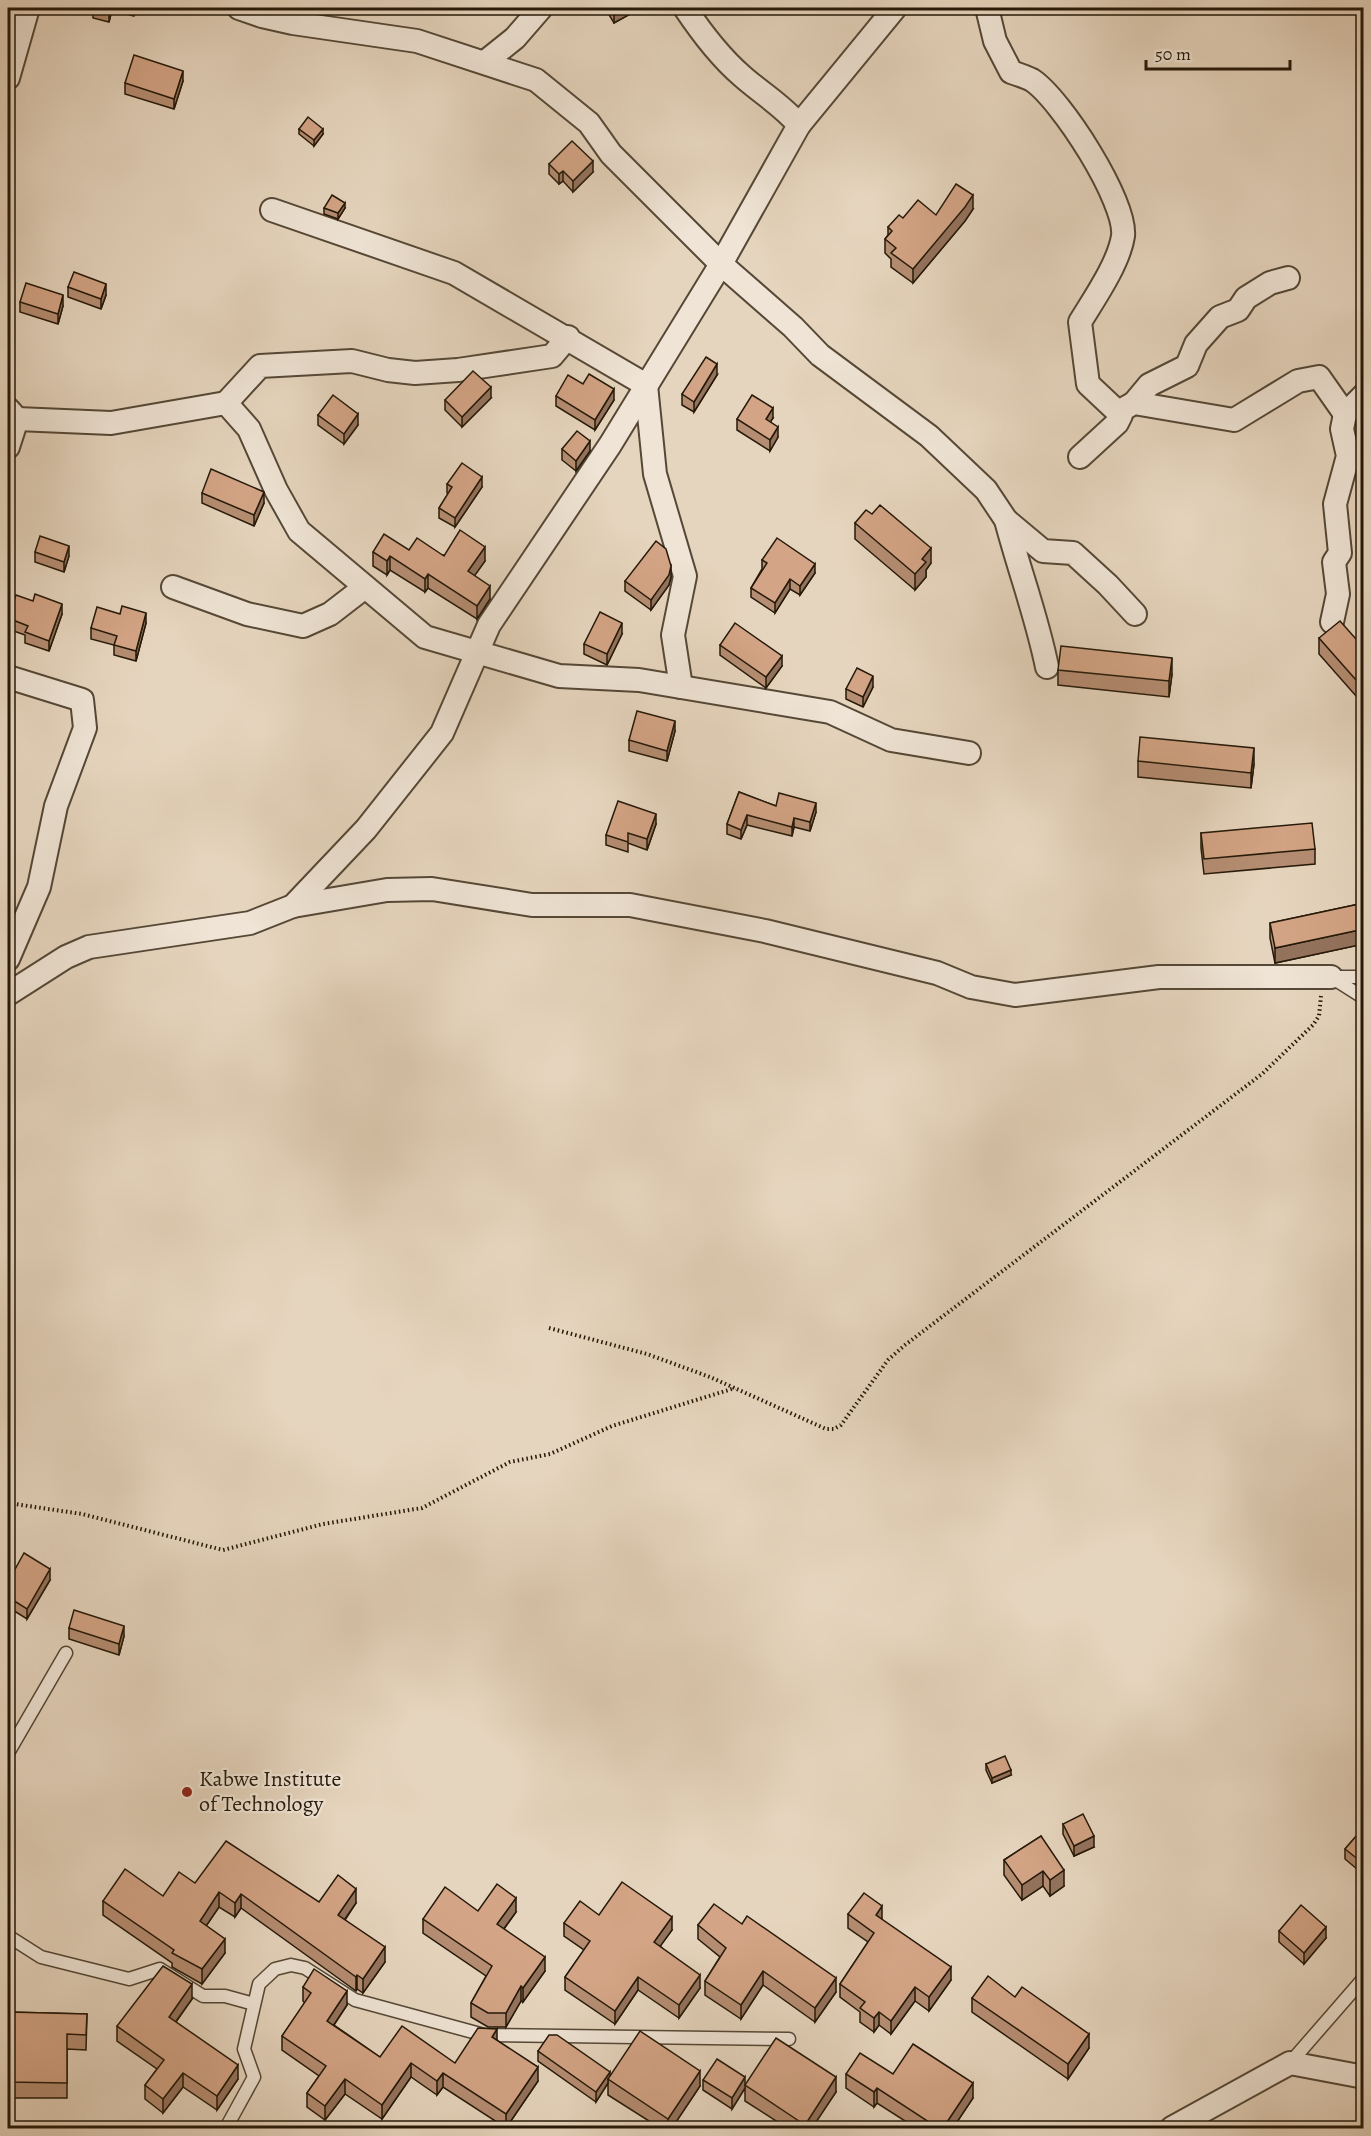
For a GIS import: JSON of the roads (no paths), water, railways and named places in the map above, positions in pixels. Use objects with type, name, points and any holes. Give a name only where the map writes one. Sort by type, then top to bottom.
[{"type":"street","points":[[8,78],[28,8]]},
{"type":"street","points":[[239,8],[293,23],[417,41],[536,80],[560,97],[589,123],[610,154],[721,264],[793,327],[820,355],[929,436],[986,490],[1006,520],[1043,551],[1073,553],[1135,614]]},
{"type":"street","points":[[485,62],[515,38],[538,8]]},
{"type":"street","points":[[685,8],[699,29],[741,76],[785,108],[799,125]]},
{"type":"street","points":[[293,906],[366,829],[442,733],[489,625],[610,445],[721,264],[799,125],[895,8]]},
{"type":"street","points":[[987,8],[995,41],[1011,72],[1032,80],[1045,92],[1091,153],[1118,207],[1123,236],[1107,279],[1080,322],[1088,384],[1126,408],[1234,420],[1298,381],[1319,377],[1345,414]]},
{"type":"street","points":[[272,210],[454,273],[568,337],[646,385]]},
{"type":"street","points":[[1080,458],[1117,423],[1126,408],[1149,385],[1187,366],[1196,344],[1220,317],[1238,309],[1246,298],[1270,283],[1288,278]]},
{"type":"street","points":[[8,447],[12,413],[111,423],[226,403],[260,366],[352,361],[397,371],[458,370],[552,357],[568,337]]},
{"type":"street","points":[[646,385],[655,474],[685,576],[673,635],[681,687]]},
{"type":"street","points":[[1332,622],[1338,594],[1334,562],[1340,553],[1335,504],[1348,456],[1342,429],[1345,414],[1364,395]]},
{"type":"street","points":[[226,403],[249,429],[276,490],[299,531],[426,636],[559,676],[639,680],[830,712],[891,740],[969,753]]},
{"type":"street","points":[[1006,520],[1020,570],[1038,620],[1047,667]]},
{"type":"street","points":[[173,587],[246,614],[303,626],[330,614],[365,586]]},
{"type":"street","points":[[8,677],[82,700],[86,728],[56,806],[39,887],[8,959]]},
{"type":"street","points":[[8,994],[66,957],[88,947],[250,923],[293,906],[387,890],[432,890],[532,905],[630,905],[765,931],[937,973],[971,987],[1015,995],[1160,977],[1326,977]]},
{"type":"street","points":[[1172,2128],[1290,2063],[1364,2077]]},
{"type":"lane","points":[[1326,977],[1364,977]]},
{"type":"lane","points":[[1326,977],[1364,998]]},
{"type":"lane","points":[[8,1753],[66,1653]]},
{"type":"lane","points":[[8,1936],[41,1957],[129,1979],[160,1970],[203,1996],[225,1996],[254,2004]]},
{"type":"lane","points":[[226,2128],[254,2077],[244,2049],[259,1984],[275,1969],[291,1965],[305,1968],[355,2000],[484,2035],[789,2039]]},
{"type":"lane","points":[[1290,2063],[1364,1978]]},
{"type":"place","name":"Kabwe Institute of Technology","points":[[187,1792]]}]
